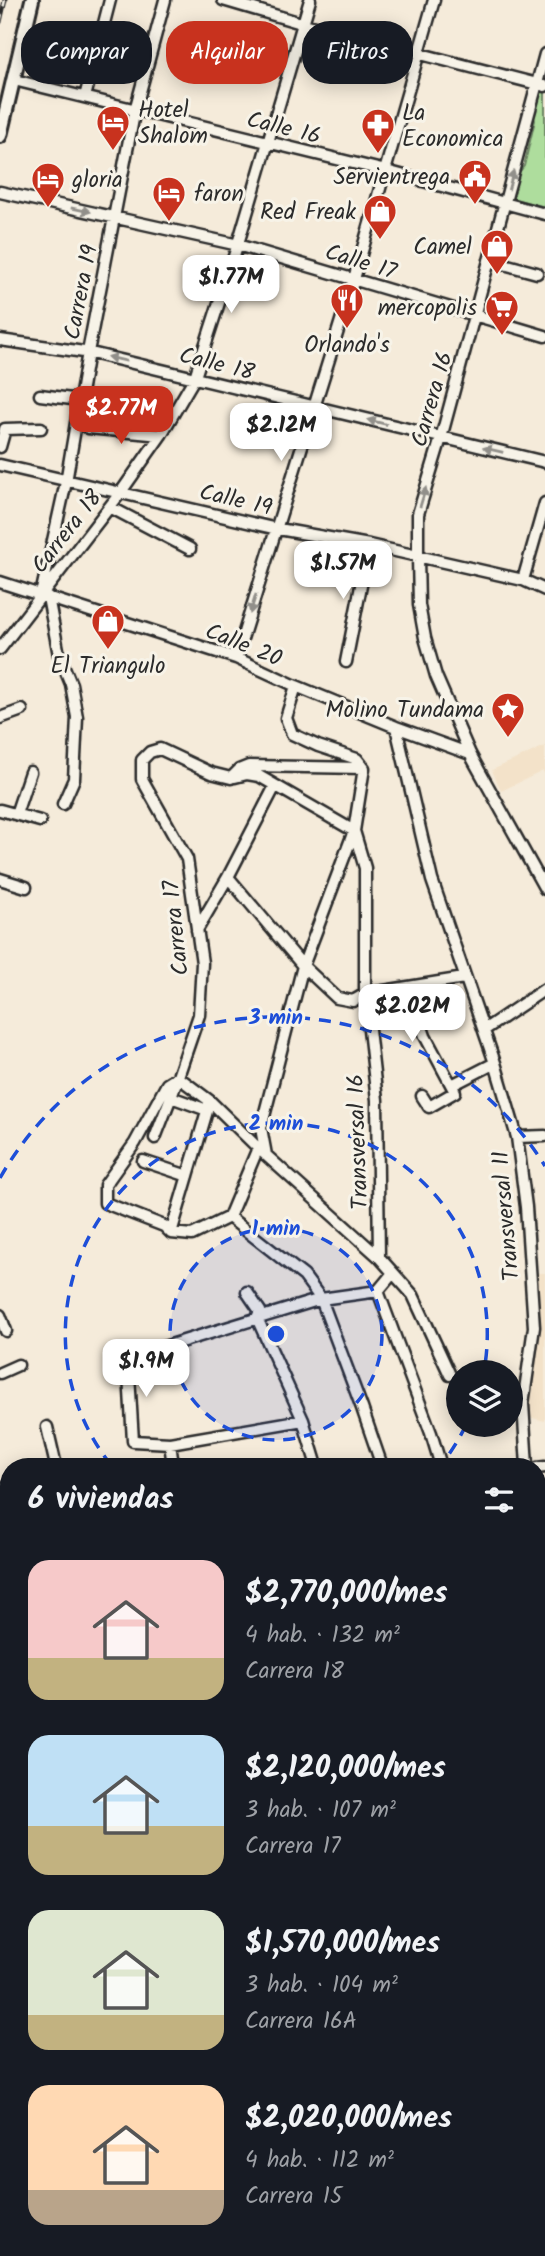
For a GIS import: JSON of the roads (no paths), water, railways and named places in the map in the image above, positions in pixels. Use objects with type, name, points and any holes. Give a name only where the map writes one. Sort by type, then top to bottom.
[{"type":"street","points":[[0,135],[32,0]]},
{"type":"street","points":[[85,97],[110,0]]},
{"type":"street","name":"Carrera 19","points":[[44,595],[114,217],[136,109],[165,0]]},
{"type":"street","points":[[223,0],[302,23]]},
{"type":"street","name":"Carrera 18","points":[[304,21],[310,0]]},
{"type":"street","points":[[236,658],[354,279],[434,0]]},
{"type":"street","name":"Carrera 18","points":[[0,649],[121,492],[161,435],[195,377],[302,26]]},
{"type":"street","points":[[413,50],[541,85]]},
{"type":"street","name":"Carrera 16","points":[[545,54],[541,85],[418,514],[419,605],[436,676],[470,754],[541,870],[545,889]]},
{"type":"street","name":"Calle 16","points":[[14,80],[545,214]]},
{"type":"street","name":"Calle 17","points":[[0,192],[237,245],[545,336]]},
{"type":"street","points":[[489,260],[537,273]]},
{"type":"street","name":"Calle 18","points":[[0,340],[88,352],[545,462]]},
{"type":"street","points":[[40,395],[80,400]]},
{"type":"street","points":[[0,447],[5,429],[41,428]]},
{"type":"street","points":[[88,428],[161,435]]},
{"type":"street","name":"Calle 19","points":[[0,465],[66,482],[523,580],[545,590]]},
{"type":"street","points":[[523,580],[545,503]]},
{"type":"street","points":[[110,507],[190,549]]},
{"type":"street","points":[[346,663],[369,545]]},
{"type":"street","name":"Calle 20","points":[[0,582],[236,658],[296,686],[470,754]]},
{"type":"street","points":[[44,595],[59,655],[71,684],[77,718],[74,779],[63,804]]},
{"type":"street","points":[[296,686],[286,718],[292,734],[357,759],[364,768],[354,831],[303,966],[261,1128],[262,1152],[229,1217],[192,1235],[171,1233],[164,1226],[105,1203],[106,1185],[135,1143],[167,1084],[178,1077],[208,1105],[262,1152],[379,1257],[393,1272],[413,1295],[446,1366]]},
{"type":"street","points":[[0,718],[22,710]]},
{"type":"street","name":"Transversal 11","points":[[396,727],[432,880],[495,1063],[517,1137],[526,1207],[534,1328],[523,1405],[526,1458]]},
{"type":"street","name":"Carrera 17","points":[[155,1138],[172,1097],[199,1015],[202,963],[187,859],[142,779],[142,760],[150,752],[160,749],[211,773],[231,778]]},
{"type":"street","points":[[231,778],[239,770],[249,766],[364,768]]},
{"type":"street","points":[[16,814],[30,772]]},
{"type":"street","points":[[231,778],[247,774],[259,776],[354,831]]},
{"type":"street","points":[[197,930],[275,786]]},
{"type":"street","points":[[0,810],[40,821]]},
{"type":"street","name":"Transversal 16","points":[[354,831],[365,868],[365,994],[377,1100],[379,1257]]},
{"type":"street","points":[[228,877],[303,966],[337,998],[353,1001],[365,994],[464,978]]},
{"type":"street","points":[[0,879],[26,887]]},
{"type":"street","points":[[408,987],[425,1036],[455,1092],[429,1107],[422,1096]]},
{"type":"street","points":[[484,1030],[545,989]]},
{"type":"street","points":[[453,1085],[495,1063]]},
{"type":"street","points":[[172,1097],[208,1105]]},
{"type":"street","points":[[171,1233],[208,1105]]},
{"type":"street","points":[[517,1137],[545,1136]]},
{"type":"street","points":[[143,1161],[188,1176]]},
{"type":"street","points":[[229,1217],[304,1276],[321,1299],[379,1458]]},
{"type":"street","points":[[303,1420],[170,1443],[133,1441],[128,1358],[321,1299],[379,1291],[393,1272]]},
{"type":"street","points":[[379,1291],[439,1458]]},
{"type":"street","points":[[247,1292],[260,1311],[257,1318],[303,1420],[315,1458]]},
{"type":"street","points":[[0,1315],[6,1331]]},
{"type":"street","points":[[0,1373],[18,1365]]},
{"type":"street","points":[[47,1427],[54,1458]]},
{"type":"street","points":[[170,1443],[172,1458]]},
{"type":"railway","points":[[0,22],[5,0]]},
{"type":"place","name":"Hotel Shalom","points":[[113,152]]},
{"type":"place","name":"La Economica","points":[[378,155]]},
{"type":"place","name":"Servientrega","points":[[475,206]]},
{"type":"place","name":"gloria","points":[[48,209]]},
{"type":"place","name":"faron","points":[[169,223]]},
{"type":"place","name":"Red Freak","points":[[380,241]]},
{"type":"place","name":"Camel","points":[[497,276]]},
{"type":"place","name":"Orlando's","points":[[347,330]]},
{"type":"place","name":"mercopolis","points":[[502,337]]},
{"type":"place","name":"El Triangulo","points":[[108,651]]},
{"type":"place","name":"Molino Tundama","points":[[508,739]]}]
